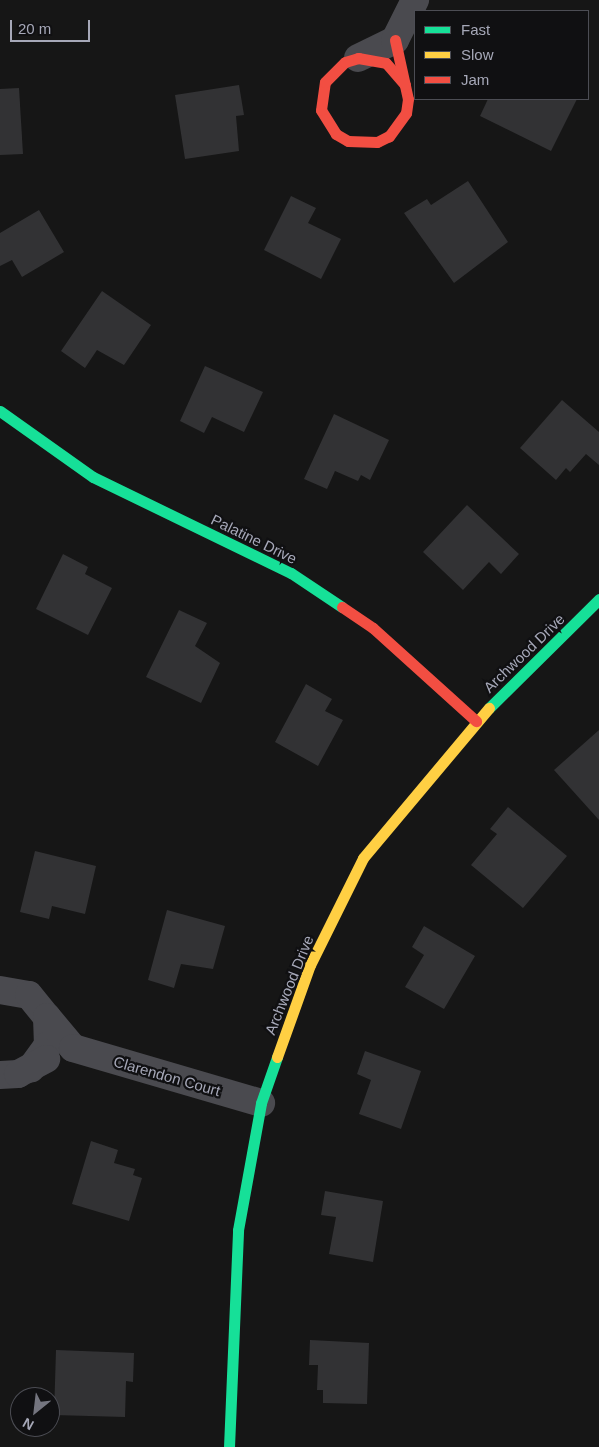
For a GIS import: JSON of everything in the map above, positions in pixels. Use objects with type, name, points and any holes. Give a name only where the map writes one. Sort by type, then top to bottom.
[{"type":"street","points":[[395,40],[404,85],[406,113],[389,136],[362,144],[336,134],[321,110],[321,95],[333,70],[395,40],[415,0]]},
{"type":"street","points":[[358,58],[386,63],[404,85]]},
{"type":"street","name":"Palatine Drive","points":[[0,410],[93,477],[291,573],[373,628],[476,721]]},
{"type":"street","name":"Archwood Drive","points":[[230,1447],[238,1230],[261,1103],[310,965],[363,858],[476,721],[599,599]]},
{"type":"street","points":[[0,990],[29,996],[73,1048],[31,1068],[0,1075]]},
{"type":"street","points":[[31,1068],[48,1045],[47,1017]]},
{"type":"street","name":"Clarendon Court","points":[[73,1048],[261,1103]]},
{"type":"building","points":[[239,85],[244,115],[236,116],[239,151],[185,159],[175,95]]},
{"type":"building","points":[[19,88],[23,154],[0,155],[0,89]]},
{"type":"building","points":[[488,100],[576,100],[551,151],[480,116]]},
{"type":"building","points":[[468,181],[508,242],[454,283],[404,213],[427,199],[431,205]]},
{"type":"building","points":[[291,196],[316,208],[308,223],[341,239],[321,279],[264,250]]},
{"type":"building","points":[[39,210],[64,252],[22,277],[12,260],[0,266],[0,233]]},
{"type":"building","points":[[102,291],[151,325],[124,365],[97,350],[85,368],[61,351]]},
{"type":"building","points":[[205,366],[263,392],[244,432],[212,417],[204,433],[180,421]]},
{"type":"building","points":[[562,400],[599,432],[599,465],[586,454],[570,472],[566,468],[556,480],[520,448]]},
{"type":"building","points":[[334,414],[389,440],[370,480],[361,475],[358,481],[335,471],[327,489],[304,479]]},
{"type":"building","points":[[467,505],[519,554],[501,574],[489,562],[463,590],[423,552]]},
{"type":"building","points":[[63,554],[88,567],[85,574],[112,588],[88,635],[36,609]]},
{"type":"building","points":[[179,610],[207,623],[195,646],[220,663],[201,703],[146,677]]},
{"type":"building","points":[[306,684],[332,699],[325,711],[343,720],[318,766],[275,742]]},
{"type":"building","points":[[599,730],[599,820],[554,770]]},
{"type":"building","points":[[508,807],[567,856],[523,908],[471,865],[497,834],[490,829]]},
{"type":"building","points":[[35,851],[96,866],[85,914],[52,906],[49,919],[20,912]]},
{"type":"building","points":[[167,910],[225,926],[213,969],[181,964],[174,988],[148,980]]},
{"type":"building","points":[[424,926],[475,956],[444,1009],[405,987],[424,955],[412,947]]},
{"type":"building","points":[[365,1051],[421,1071],[401,1129],[359,1114],[371,1080],[357,1074]]},
{"type":"building","points":[[91,1141],[118,1150],[114,1163],[135,1169],[133,1175],[142,1178],[129,1221],[72,1204]]},
{"type":"building","points":[[325,1191],[383,1201],[373,1262],[329,1254],[336,1217],[321,1215]]},
{"type":"building","points":[[310,1340],[369,1343],[367,1404],[323,1403],[323,1390],[317,1390],[318,1365],[309,1365]]},
{"type":"building","points":[[56,1350],[134,1353],[133,1382],[126,1381],[125,1417],[60,1415],[60,1387],[55,1387]]},
{"type":"traffic: fast","points":[[0,411],[93,477],[291,573],[342,607]]},
{"type":"traffic: fast","points":[[489,708],[599,599]]},
{"type":"traffic: fast","points":[[229,1447],[238,1230],[261,1103],[277,1057]]},
{"type":"traffic: slow","points":[[277,1057],[310,965],[363,858],[489,708]]},
{"type":"traffic: jam","points":[[395,40],[408,99],[406,113],[389,136],[377,142],[348,141],[336,134],[321,110],[325,82],[345,62],[358,58],[386,63],[405,85]]},
{"type":"traffic: jam","points":[[342,607],[373,628],[476,721]]}]
